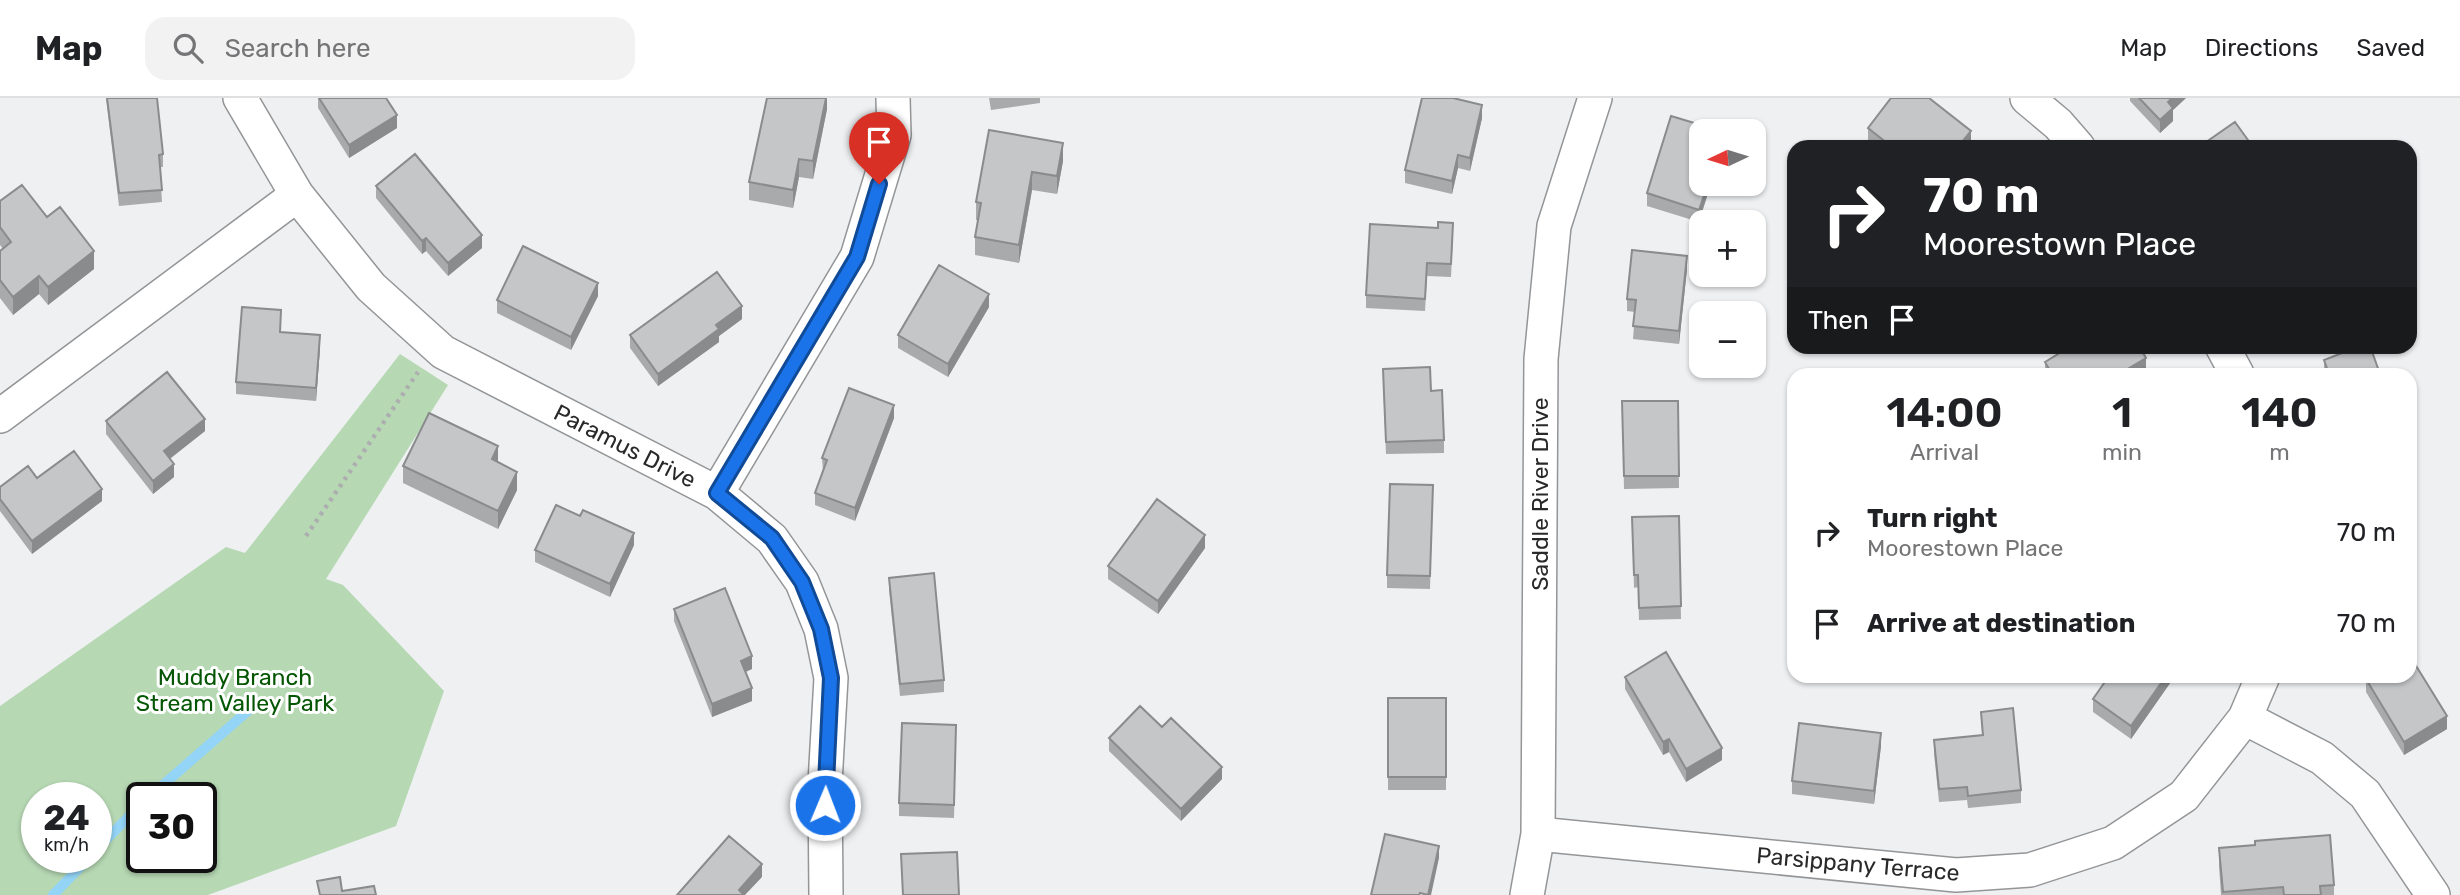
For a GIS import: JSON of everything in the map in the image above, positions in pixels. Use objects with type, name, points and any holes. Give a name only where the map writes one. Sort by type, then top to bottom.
[{"type":"street","name":"Paramus Drive","points":[[240,98],[297,195],[371,287],[436,346],[717,493],[772,538],[802,582],[821,629],[831,678],[825,783],[826,895]]},
{"type":"street","points":[[717,493],[857,257],[894,135],[892,98]]},
{"type":"street","name":"Saddle River Drive","points":[[1527,895],[1538,834],[1541,359],[1554,226],[1595,98]]},
{"type":"street","points":[[2027,98],[2058,124],[2072,140]]},
{"type":"street","points":[[0,416],[297,195]]},
{"type":"street","name":"Parsippany Terrace","points":[[1538,834],[1956,885],[2030,870],[2113,843],[2184,796],[2245,718],[2260,683]]},
{"type":"street","points":[[2245,718],[2322,758],[2365,794],[2433,895]]},
{"type":"path","points":[[306,536],[436,346]]},
{"type":"green space","name":"Muddy Branch Stream Valley Park","points":[[400,354],[448,385],[326,579],[343,585],[444,691],[396,826],[208,895],[0,895],[0,706],[226,547],[245,553]]},
{"type":"building","points":[[107,98],[157,98],[163,154],[159,155],[162,190],[119,193]]},
{"type":"building","points":[[319,98],[386,98],[397,115],[349,145]]},
{"type":"building","points":[[767,98],[826,98],[813,161],[799,159],[793,190],[749,182]]},
{"type":"building","points":[[1422,98],[1453,98],[1482,105],[1470,158],[1458,155],[1452,181],[1405,170]]},
{"type":"building","points":[[1891,98],[1929,98],[1971,131],[1964,140],[1883,140],[1868,128]]},
{"type":"building","points":[[2139,98],[2172,98],[2168,102],[2173,108],[2160,120]]},
{"type":"building","points":[[1671,116],[1689,121],[1689,196],[1704,196],[1699,210],[1647,193]]},
{"type":"building","points":[[2235,122],[2248,140],[2209,140]]},
{"type":"building","points":[[989,130],[1063,143],[1057,176],[1032,172],[1019,245],[975,237],[981,203],[976,202]]},
{"type":"building","points":[[415,154],[482,235],[448,263],[426,238],[422,241],[376,186]]},
{"type":"building","points":[[22,185],[47,217],[60,207],[94,251],[48,287],[39,276],[13,297],[0,280],[0,251],[11,242],[0,227],[0,201]]},
{"type":"building","points":[[1438,222],[1453,223],[1451,264],[1427,263],[1425,299],[1366,295],[1370,224],[1438,228]]},
{"type":"building","points":[[523,246],[598,283],[571,337],[497,300]]},
{"type":"building","points":[[1632,250],[1687,256],[1679,331],[1633,326],[1636,300],[1627,299]]},
{"type":"building","points":[[939,265],[989,294],[948,364],[898,335]]},
{"type":"building","points":[[717,272],[742,306],[716,325],[719,329],[658,374],[630,335]]},
{"type":"building","points":[[242,307],[281,310],[280,332],[320,335],[316,388],[236,382]]},
{"type":"building","points":[[2058,354],[2144,354],[2146,358],[2129,368],[2048,368],[2045,362]]},
{"type":"building","points":[[2339,354],[2373,354],[2378,368],[2327,368],[2324,360]]},
{"type":"building","points":[[1430,367],[1431,391],[1442,390],[1444,440],[1386,442],[1383,369]]},
{"type":"building","points":[[167,372],[205,419],[164,451],[174,464],[153,481],[106,421]]},
{"type":"building","points":[[849,388],[894,405],[855,508],[815,493],[827,460],[822,458]]},
{"type":"building","points":[[1622,401],[1678,401],[1679,476],[1624,476]]},
{"type":"building","points":[[429,413],[498,446],[492,459],[517,472],[498,511],[403,466]]},
{"type":"building","points":[[74,451],[102,489],[32,541],[0,499],[0,487],[28,466],[37,478]]},
{"type":"building","points":[[1390,484],[1433,485],[1430,576],[1387,575]]},
{"type":"building","points":[[1157,499],[1205,535],[1158,601],[1108,566]]},
{"type":"building","points":[[556,505],[580,516],[583,510],[634,533],[610,584],[535,550]]},
{"type":"building","points":[[1679,516],[1681,606],[1639,608],[1638,575],[1634,575],[1632,517]]},
{"type":"building","points":[[934,573],[944,680],[900,684],[889,578]]},
{"type":"building","points":[[725,588],[752,656],[741,661],[752,688],[712,704],[674,609]]},
{"type":"building","points":[[1666,652],[1722,748],[1686,769],[1669,739],[1663,742],[1625,677]]},
{"type":"building","points":[[2417,667],[2447,716],[2404,742],[2368,683],[2417,683]]},
{"type":"building","points":[[2104,683],[2161,683],[2131,726],[2093,699]]},
{"type":"building","points":[[1388,698],[1446,698],[1446,777],[1388,777]]},
{"type":"building","points":[[1140,706],[1162,727],[1171,718],[1222,767],[1181,809],[1109,738]]},
{"type":"building","points":[[2013,708],[2021,790],[1968,796],[1967,787],[1939,789],[1934,740],[1983,735],[1981,712]]},
{"type":"building","points":[[902,723],[956,725],[954,805],[899,803]]},
{"type":"building","points":[[1799,723],[1881,733],[1874,791],[1792,781]]},
{"type":"building","points":[[1385,834],[1439,846],[1428,895],[1371,895]]},
{"type":"building","points":[[2330,835],[2334,885],[2320,886],[2321,895],[2284,895],[2283,887],[2223,892],[2219,848],[2255,845],[2255,841]]},
{"type":"building","points":[[729,836],[762,864],[739,890],[743,894],[677,895]]},
{"type":"building","points":[[957,852],[959,895],[903,895],[901,854]]},
{"type":"building","points":[[340,877],[342,891],[374,886],[376,895],[320,895],[317,881]]},
{"type":"waterway","points":[[166,782],[257,703]]},
{"type":"waterway","points":[[112,834],[126,819]]},
{"type":"waterway","points":[[53,895],[74,873]]},
{"type":"route","points":[[825,805],[831,678],[821,629],[802,582],[772,538],[717,493],[857,257],[879,184]]}]
